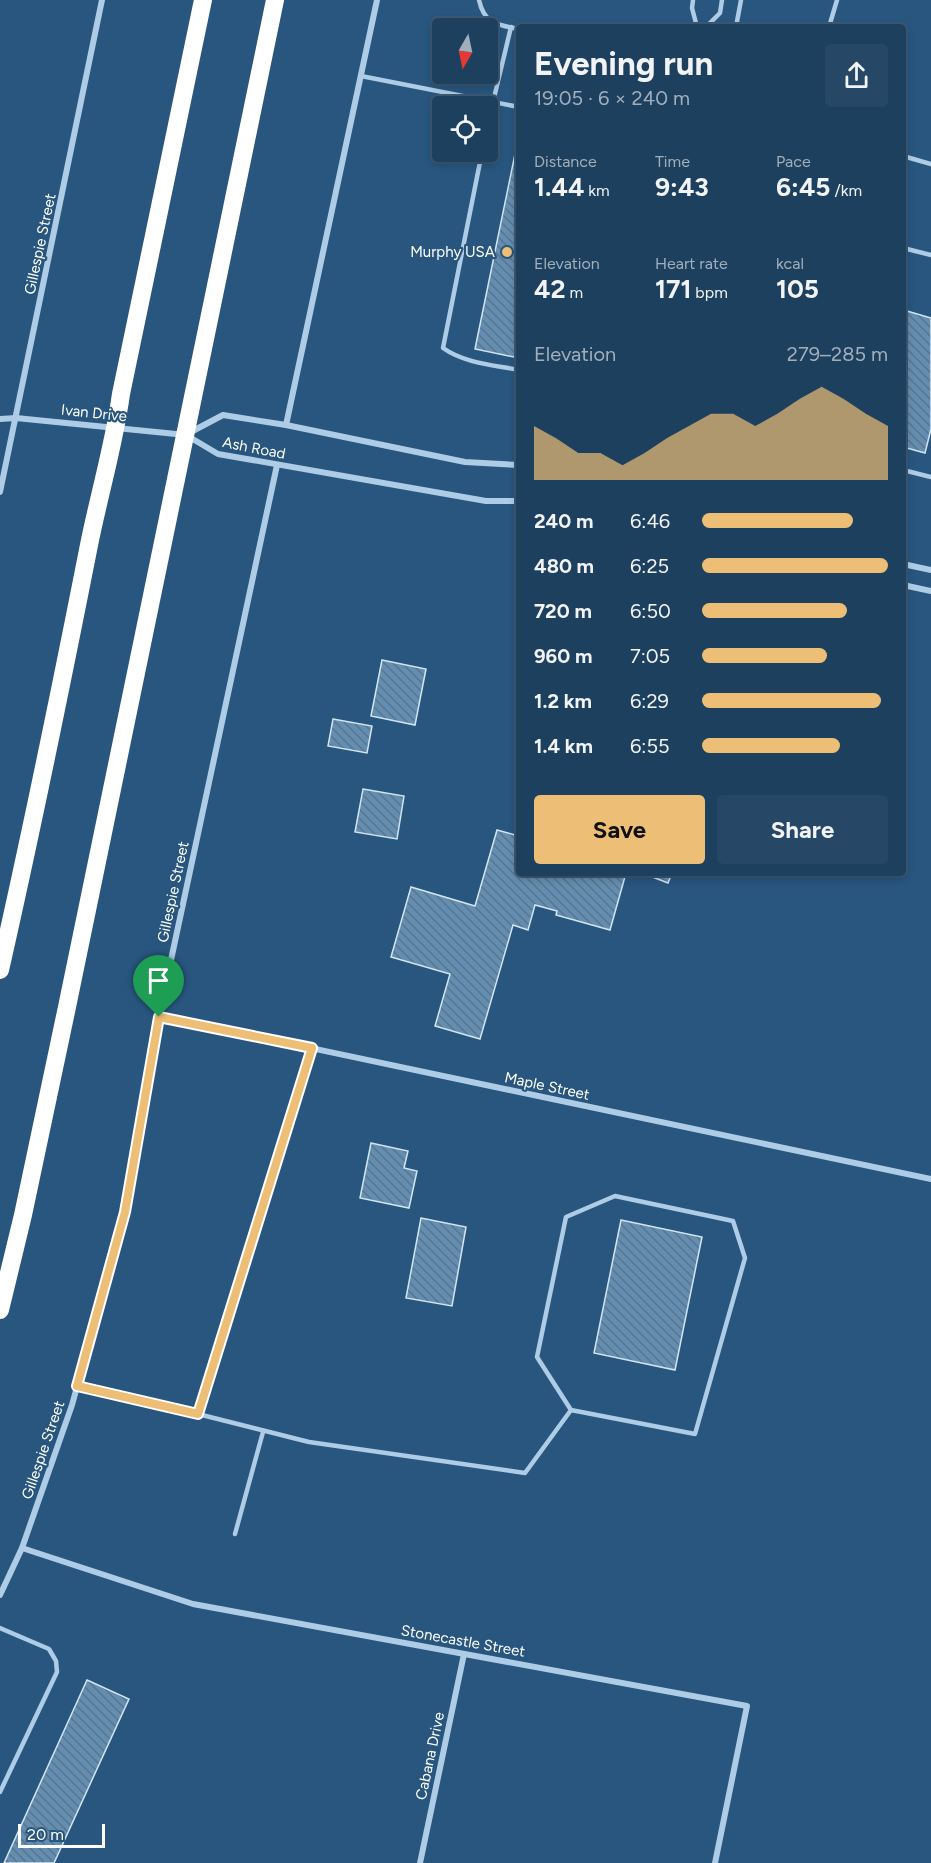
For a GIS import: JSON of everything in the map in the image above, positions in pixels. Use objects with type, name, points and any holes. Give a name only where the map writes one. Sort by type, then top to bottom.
[{"type":"highway","points":[[0,970],[96,512],[116,428],[121,394],[204,0]]},
{"type":"highway","points":[[0,1311],[24,1215],[275,0]]},
{"type":"street","name":"Gillespie Street","points":[[0,492],[102,0]]},
{"type":"street","points":[[286,424],[377,0]]},
{"type":"street","name":"Ash Road","points":[[186,435],[223,415],[286,424],[465,462],[516,465]]},
{"type":"street","name":"Ivan Drive","points":[[0,419],[16,418],[186,435]]},
{"type":"street","name":"Ash Road","points":[[186,435],[218,454],[486,501],[516,501]]},
{"type":"street","name":"Gillespie Street","points":[[0,1595],[22,1548],[77,1386],[125,1212],[159,1017],[278,465]]},
{"type":"street","points":[[906,565],[931,570]]},
{"type":"street","points":[[906,586],[931,591]]},
{"type":"street","name":"Maple Street","points":[[159,1017],[931,1179]]},
{"type":"street","name":"Stonecastle Street","points":[[22,1548],[192,1604],[747,1706],[715,1863]]},
{"type":"street","name":"Cabana Drive","points":[[420,1863],[464,1654]]},
{"type":"lane","points":[[479,0],[481,10],[494,24],[516,28]]},
{"type":"lane","points":[[693,0],[692,8],[696,24]]},
{"type":"lane","points":[[709,24],[720,13],[722,0]]},
{"type":"lane","points":[[736,24],[741,0]]},
{"type":"lane","points":[[831,24],[837,0]]},
{"type":"lane","points":[[493,96],[510,27]]},
{"type":"lane","points":[[361,76],[462,96]]},
{"type":"lane","points":[[498,103],[516,106]]},
{"type":"lane","points":[[906,157],[931,164]]},
{"type":"lane","points":[[480,162],[443,348],[465,359],[516,369]]},
{"type":"lane","points":[[906,249],[931,255]]},
{"type":"lane","points":[[906,471],[931,477]]},
{"type":"lane","points":[[198,1414],[312,1048]]},
{"type":"lane","points":[[615,1196],[733,1221],[744,1258],[695,1434],[571,1410],[537,1357],[566,1216],[615,1196]]},
{"type":"lane","points":[[77,1386],[309,1442],[525,1473],[571,1410]]},
{"type":"lane","points":[[235,1534],[263,1432]]},
{"type":"lane","points":[[0,1628],[49,1649],[56,1660],[57,1672],[0,1792]]},
{"type":"building","name":"Murphy USA","points":[[515,154],[516,154],[516,357],[475,349]]},
{"type":"building","points":[[907,311],[931,318],[931,429],[925,453],[906,448]]},
{"type":"building","points":[[382,660],[426,669],[415,725],[371,716]]},
{"type":"building","points":[[333,719],[372,726],[367,753],[328,746]]},
{"type":"building","points":[[363,789],[404,796],[397,839],[355,832]]},
{"type":"building","points":[[497,830],[516,835],[516,876],[625,876],[610,930],[556,915],[557,911],[535,905],[528,930],[513,925],[480,1039],[435,1026],[450,974],[391,957],[411,887],[475,906]]},
{"type":"building","points":[[650,876],[671,876],[668,883]]},
{"type":"building","points":[[371,1143],[408,1151],[404,1168],[417,1171],[409,1208],[360,1198]]},
{"type":"building","points":[[421,1218],[466,1227],[452,1306],[406,1298]]},
{"type":"building","points":[[621,1220],[702,1237],[675,1370],[594,1353]]},
{"type":"building","points":[[87,1680],[129,1699],[54,1863],[4,1863]]},
{"type":"place","name":"Murphy USA","points":[[507,252]]},
{"type":"route","points":[[159,1017],[312,1048],[198,1414],[77,1386],[125,1212],[159,1017]]}]
